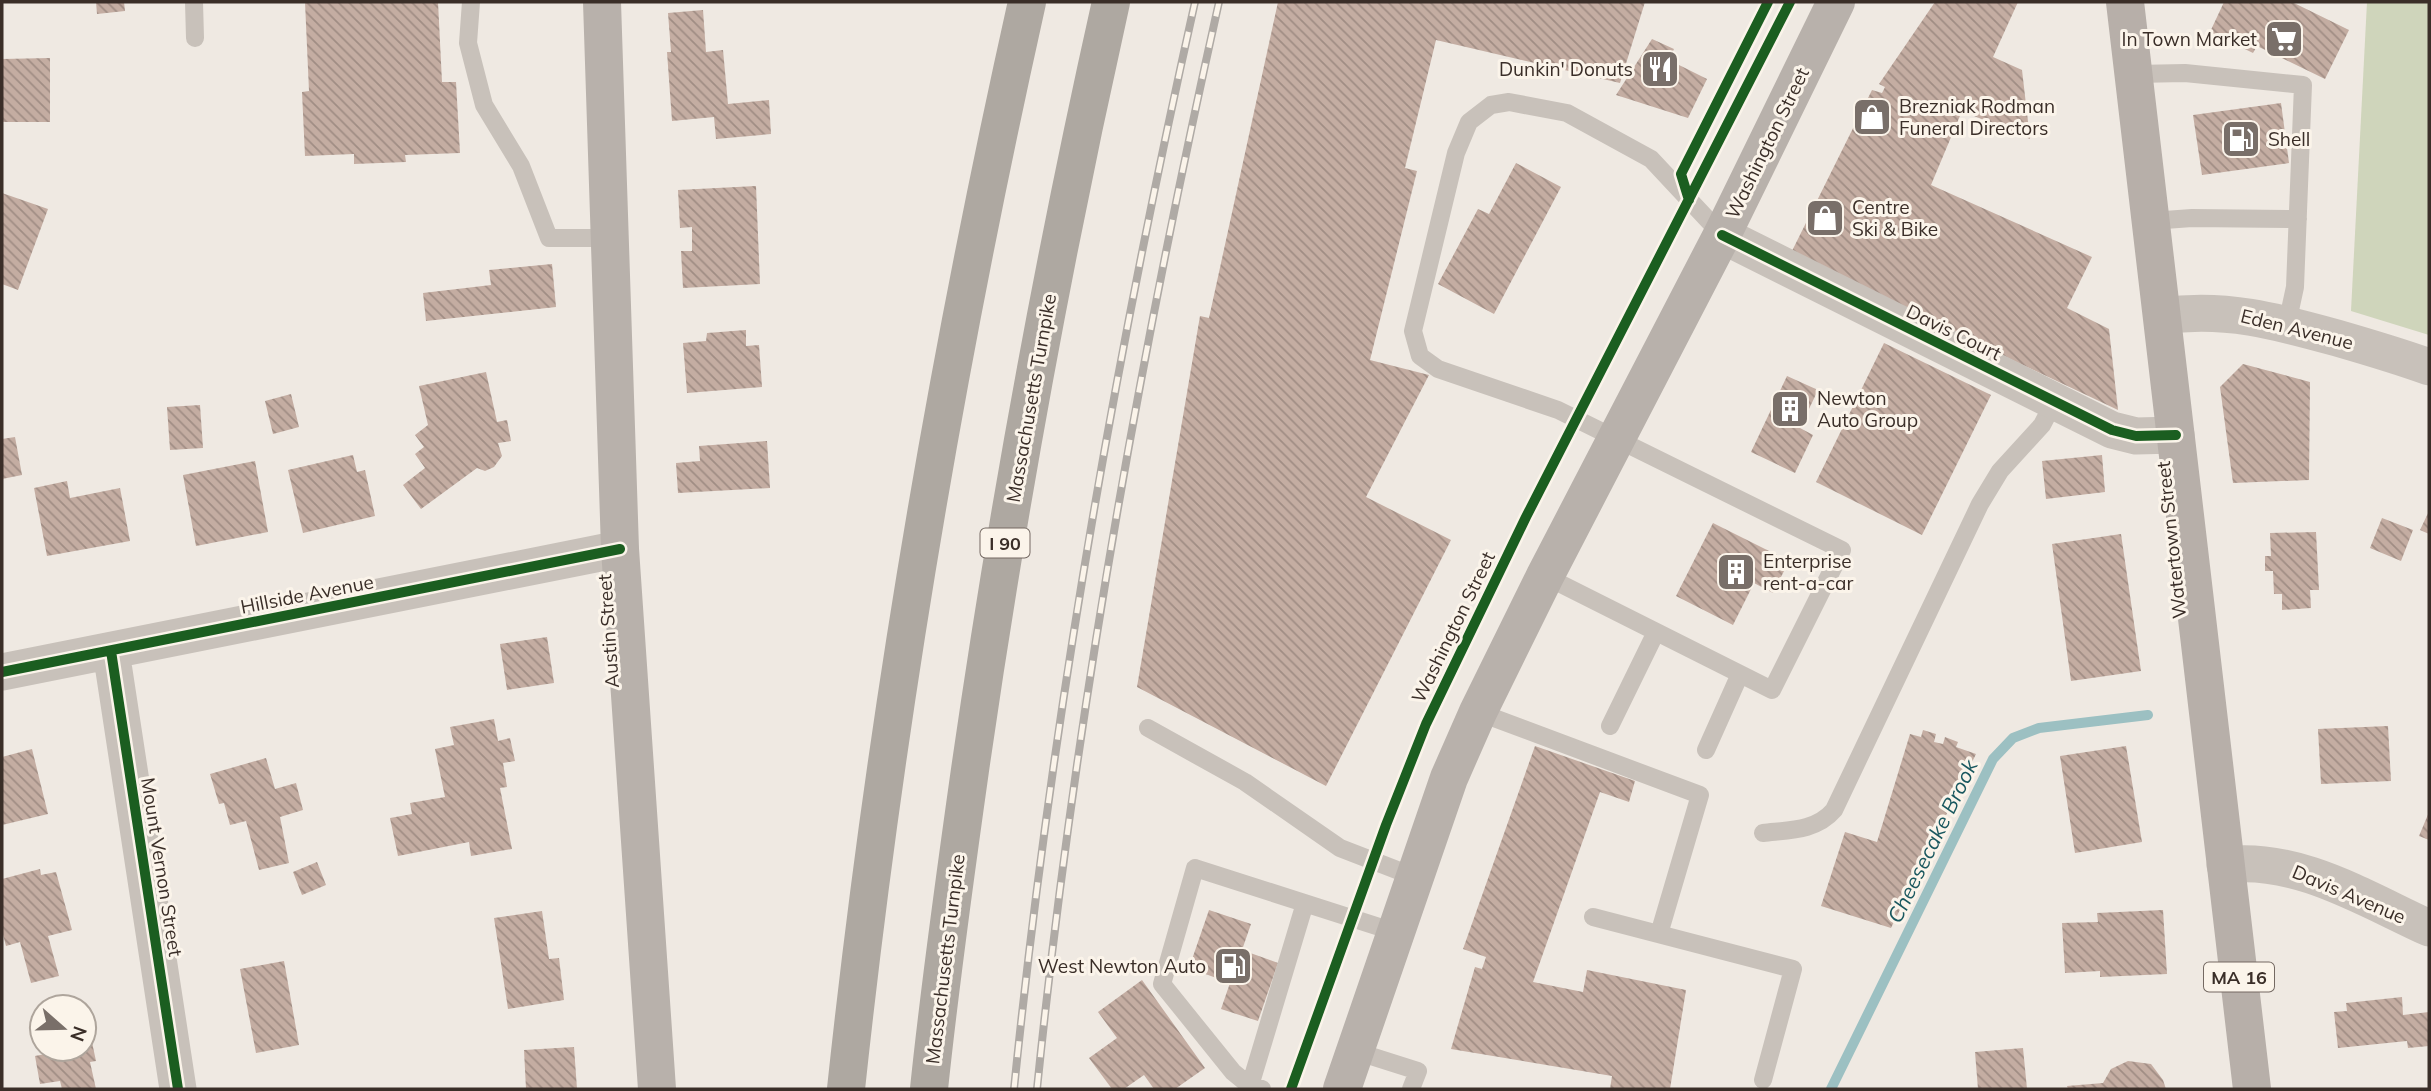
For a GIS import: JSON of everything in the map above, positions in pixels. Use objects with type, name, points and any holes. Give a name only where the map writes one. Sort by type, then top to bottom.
[{"type":"highway","points":[[846,1089],[870,890],[911,609],[981,214],[1027,2]]},
{"type":"highway","name":"Massachusetts Turnpike","points":[[929,1089],[948,921],[992,619],[1036,370],[1089,98],[1111,2]]},
{"type":"main road","name":"Austin Street","points":[[601,2],[620,549],[657,1089]]},
{"type":"main road","name":"Washington Street","points":[[1342,1089],[1449,778],[1478,712],[1545,576],[1722,235],[1836,2]]},
{"type":"main road","name":"Watertown Street","points":[[2125,2],[2252,1089]]},
{"type":"street","name":"Davis Court","points":[[1722,235],[2054,402],[2127,435],[2176,435]]},
{"type":"street","name":"Eden Avenue","points":[[2162,316],[2198,312],[2231,313],[2287,324],[2429,368]]},
{"type":"street","name":"Hillside Avenue","points":[[2,672],[620,549]]},
{"type":"street","name":"Mount Vernon Street","points":[[111,651],[178,1089]]},
{"type":"street","name":"Davis Avenue","points":[[2225,865],[2267,863],[2298,871],[2429,928]]},
{"type":"lane","points":[[194,2],[195,38]]},
{"type":"lane","points":[[471,2],[468,43],[484,105],[521,166],[549,238],[610,239]]},
{"type":"lane","points":[[2135,75],[2185,73],[2303,85],[2295,287],[2287,324]]},
{"type":"lane","points":[[1545,576],[1772,690],[1842,550],[1558,410],[1438,369],[1420,355],[1413,331],[1456,153],[1469,122],[1491,105],[1509,102],[1567,113],[1651,159],[1722,235]]},
{"type":"lane","points":[[2151,221],[2192,218],[2298,219]]},
{"type":"lane","points":[[1763,833],[1813,826],[1834,810],[1980,504],[2000,471],[2042,425],[2054,402]]},
{"type":"lane","points":[[1610,726],[1656,632]]},
{"type":"lane","points":[[1706,750],[1740,674]]},
{"type":"lane","points":[[1478,712],[1700,795],[1659,934]]},
{"type":"lane","points":[[1148,727],[1254,788],[1340,848],[1415,877]]},
{"type":"lane","points":[[1305,904],[1256,1087],[1233,1072],[1162,984],[1195,868],[1395,932]]},
{"type":"lane","points":[[1593,917],[1793,969],[1763,1080]]},
{"type":"lane","points":[[1355,1051],[1418,1071],[1411,1089]]},
{"type":"green space","points":[[2367,2],[2429,2],[2429,335],[2351,311]]},
{"type":"building","points":[[96,2],[124,2],[125,11],[97,14]]},
{"type":"building","points":[[305,2],[438,2],[442,82],[456,82],[460,153],[405,155],[406,162],[354,164],[354,154],[305,156],[302,92],[309,91]]},
{"type":"building","points":[[1278,2],[1645,2],[1620,83],[1436,40],[1405,168],[1417,171],[1370,360],[1429,375],[1366,497],[1451,540],[1326,786],[1137,687],[1200,316],[1209,318]]},
{"type":"building","points":[[1935,2],[2018,2],[1993,57],[2022,70],[2030,139],[1962,111],[1931,185],[2092,257],[2067,308],[2109,329],[2118,410],[1790,255],[1872,90],[1882,93],[1885,87],[1879,84]]},
{"type":"building","name":"In Town Market","points":[[2224,2],[2292,2],[2349,30],[2325,79],[2257,46],[2253,53],[2210,32]]},
{"type":"building","points":[[703,10],[706,52],[723,50],[728,104],[769,100],[771,134],[716,139],[714,117],[672,121],[667,52],[671,52],[668,13]]},
{"type":"building","name":"Dunkin' Donuts","points":[[1652,39],[1674,49],[1669,60],[1707,79],[1688,118],[1616,95]]},
{"type":"building","points":[[50,58],[50,122],[3,122],[2,59]]},
{"type":"building","name":"Shell","points":[[2281,103],[2289,163],[2202,175],[2193,115]]},
{"type":"building","points":[[1516,163],[1561,187],[1494,314],[1438,284],[1478,209],[1489,214]]},
{"type":"building","points":[[756,186],[760,284],[683,288],[681,251],[692,251],[692,227],[680,228],[678,190]]},
{"type":"building","points":[[2,193],[48,209],[18,290],[2,284]]},
{"type":"building","points":[[552,264],[556,307],[426,321],[423,293],[491,285],[489,270]]},
{"type":"building","points":[[746,330],[746,346],[759,345],[762,387],[687,393],[683,343],[706,341],[707,333]]},
{"type":"building","points":[[1884,343],[1991,395],[1922,535],[1816,482]]},
{"type":"building","points":[[2243,364],[2310,382],[2309,480],[2233,483],[2220,387]]},
{"type":"building","points":[[486,372],[497,422],[507,420],[511,441],[498,443],[502,456],[494,467],[485,471],[477,468],[421,509],[403,485],[425,468],[415,454],[424,447],[415,435],[428,425],[419,386]]},
{"type":"building","name":"Newton Auto Group","points":[[1787,376],[1818,390],[1800,428],[1813,435],[1795,473],[1751,452]]},
{"type":"building","points":[[291,394],[299,427],[273,434],[265,401]]},
{"type":"building","points":[[200,405],[203,448],[170,450],[167,407]]},
{"type":"building","points":[[15,437],[22,475],[2,479],[2,439]]},
{"type":"building","points":[[767,441],[770,488],[678,493],[676,463],[700,461],[699,446]]},
{"type":"building","points":[[353,455],[357,472],[365,470],[375,516],[303,533],[288,470]]},
{"type":"building","points":[[2102,455],[2105,492],[2046,499],[2042,461]]},
{"type":"building","points":[[255,461],[268,532],[196,546],[183,475]]},
{"type":"building","points":[[67,481],[70,498],[120,488],[130,541],[47,556],[34,488]]},
{"type":"building","points":[[2429,511],[2429,534],[2420,530]]},
{"type":"building","points":[[2382,518],[2413,530],[2401,561],[2370,548]]},
{"type":"building","name":"Enterprise rent-a-car","points":[[1713,523],[1789,561],[1773,593],[1754,583],[1733,625],[1676,596]]},
{"type":"building","points":[[2316,532],[2319,590],[2310,590],[2311,608],[2282,610],[2282,594],[2274,594],[2273,571],[2265,571],[2265,556],[2271,556],[2270,533]]},
{"type":"building","points":[[2121,534],[2141,671],[2071,681],[2052,544]]},
{"type":"building","points":[[547,637],[554,683],[507,690],[500,644]]},
{"type":"building","points":[[494,719],[498,741],[510,738],[515,761],[503,763],[507,787],[500,788],[512,849],[471,856],[469,842],[398,856],[390,818],[412,814],[410,803],[445,797],[435,749],[454,745],[450,727]]},
{"type":"building","points":[[2388,726],[2391,781],[2321,784],[2318,729]]},
{"type":"building","points":[[1923,730],[1936,734],[1934,742],[1943,744],[1945,737],[1958,742],[1956,747],[1976,754],[1891,928],[1821,906],[1845,832],[1877,842],[1910,734],[1921,737]]},
{"type":"building","points":[[1535,746],[1635,781],[1629,802],[1600,792],[1533,982],[1583,992],[1587,970],[1686,990],[1670,1089],[1610,1089],[1612,1076],[1451,1049],[1475,967],[1482,969],[1486,957],[1463,949]]},
{"type":"building","points":[[2126,746],[2142,842],[2075,853],[2060,756]]},
{"type":"building","points":[[32,749],[48,814],[2,825],[2,757]]},
{"type":"building","points":[[266,758],[275,789],[296,783],[303,810],[280,817],[289,863],[259,870],[246,821],[230,825],[224,803],[219,804],[210,774]]},
{"type":"building","points":[[2429,812],[2429,840],[2419,836]]},
{"type":"building","points":[[317,862],[326,885],[302,895],[293,872]]},
{"type":"building","points":[[40,869],[41,875],[56,872],[72,930],[48,936],[59,976],[31,983],[20,942],[6,946],[2,931],[2,879]]},
{"type":"building","name":"West Newton Auto","points":[[1209,910],[1251,924],[1242,950],[1278,963],[1258,1021],[1221,1009],[1230,983],[1189,968]]},
{"type":"building","points":[[2163,910],[2167,974],[2100,977],[2100,971],[2065,973],[2062,923],[2098,922],[2097,913]]},
{"type":"building","points":[[542,911],[549,959],[559,958],[564,1000],[508,1009],[494,918]]},
{"type":"building","points":[[284,961],[299,1045],[256,1053],[240,969]]},
{"type":"building","points":[[1142,980],[1205,1068],[1175,1089],[1154,1089],[1144,1075],[1124,1089],[1112,1089],[1089,1058],[1117,1038],[1098,1012]]},
{"type":"building","points":[[2402,997],[2403,1015],[2429,1012],[2429,1046],[2408,1048],[2407,1041],[2338,1048],[2334,1012],[2347,1011],[2346,1003]]},
{"type":"building","points":[[574,1047],[577,1089],[526,1089],[524,1050]]},
{"type":"building","points":[[2023,1048],[2027,1089],[1978,1089],[1975,1052]]},
{"type":"building","points":[[2128,1061],[2151,1064],[2166,1089],[2068,1089],[2067,1086],[2103,1083],[2111,1069]]},
{"type":"building","points":[[36,1063],[90,1063],[96,1089],[62,1089],[60,1081],[40,1084]]},
{"type":"waterway","name":"Cheesecake Brook","points":[[1831,1089],[1993,759],[2013,738],[2039,728],[2148,715]]},
{"type":"railway","points":[[1014,1089],[1047,816],[1088,543],[1138,272],[1195,2]]},
{"type":"railway","points":[[1037,1089],[1070,816],[1112,543],[1162,272],[1219,2]]},
{"type":"cycle path","points":[[1689,200],[1681,174],[1768,2]]},
{"type":"cycle path","points":[[1291,1089],[1386,825],[1426,724],[1526,517],[1790,2]]},
{"type":"cycle path","points":[[1722,235],[2112,430],[2136,436],[2176,435]]},
{"type":"cycle path","points":[[2,672],[620,549]]},
{"type":"cycle path","points":[[111,651],[178,1089]]},
{"type":"place","name":"In Town Market","points":[[2284,39]]},
{"type":"place","name":"Dunkin' Donuts","points":[[1660,69]]},
{"type":"place","name":"Brezniak Rodman Funeral Directors","points":[[1872,117]]},
{"type":"place","name":"Shell","points":[[2241,139]]},
{"type":"place","name":"Centre Ski & Bike","points":[[1825,218]]},
{"type":"place","name":"Newton Auto Group","points":[[1790,409]]},
{"type":"place","name":"Enterprise rent-a-car","points":[[1736,572]]},
{"type":"place","name":"West Newton Auto","points":[[1233,966]]}]
